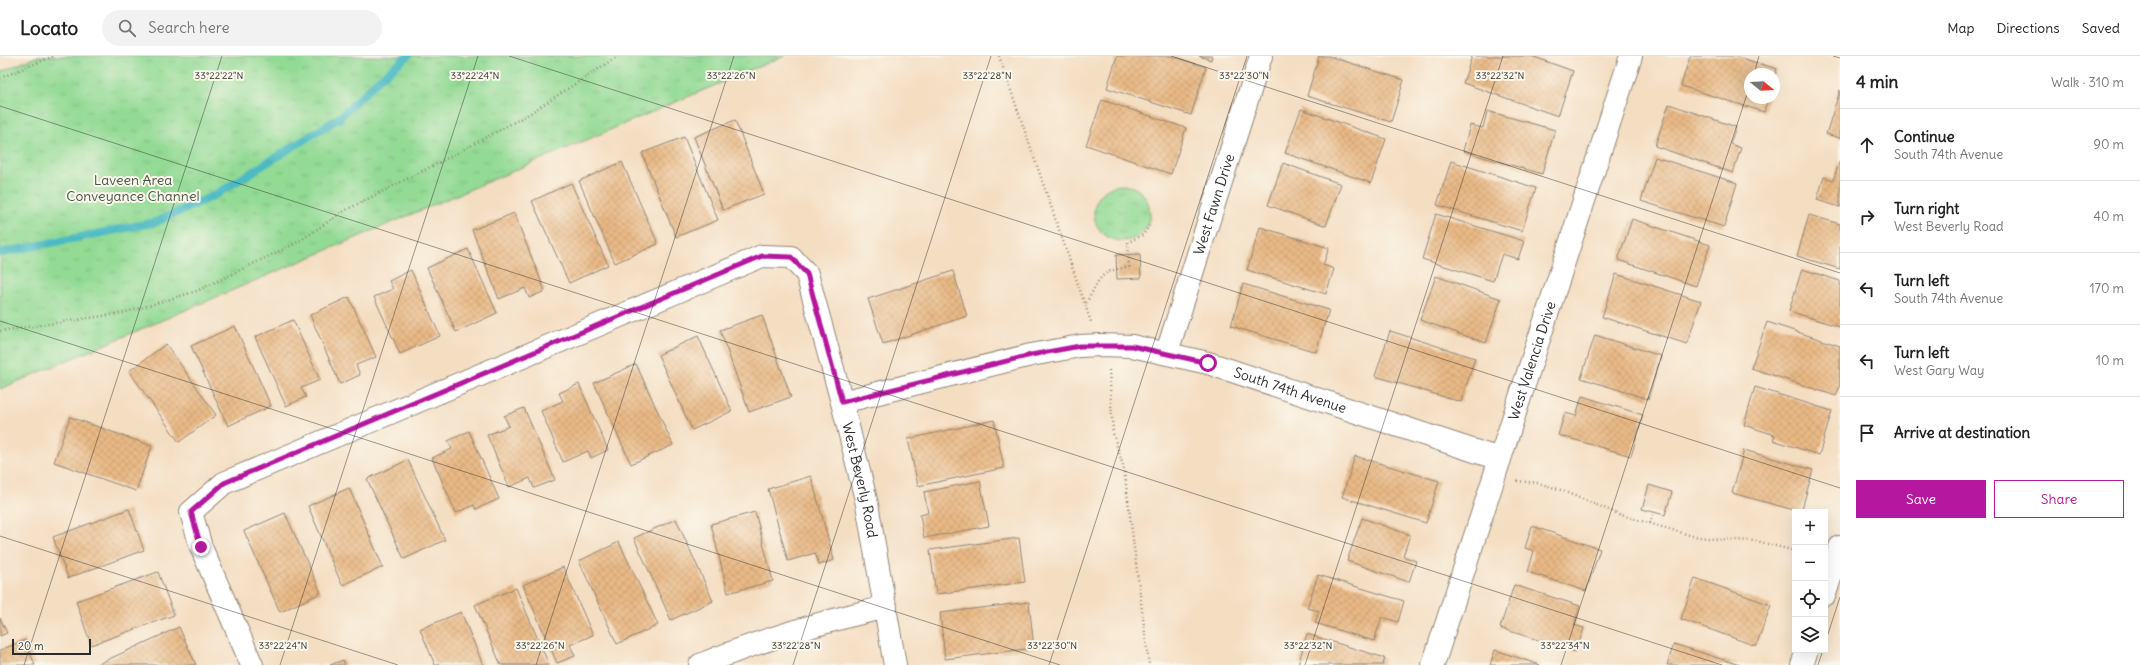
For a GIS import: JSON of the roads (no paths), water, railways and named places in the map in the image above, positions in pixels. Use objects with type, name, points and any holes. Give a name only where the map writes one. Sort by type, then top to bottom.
[{"type":"street","name":"West Fawn Drive","points":[[1167,352],[1261,56]]},
{"type":"street","name":"West Valencia Drive","points":[[1433,665],[1631,56]]},
{"type":"street","name":"West Beverly Road","points":[[252,665],[201,547],[191,512],[224,483],[762,256],[791,257],[807,274],[842,402],[867,504],[895,665]]},
{"type":"street","name":"South 74th Avenue","points":[[842,402],[1031,355],[1080,346],[1132,346],[1167,352],[1208,363],[1496,468]]},
{"type":"street","points":[[1828,585],[1840,547]]},
{"type":"street","points":[[700,665],[750,644],[820,622],[886,607]]},
{"type":"street","points":[[1802,665],[1806,653]]},
{"type":"waterway","points":[[0,253],[156,222],[215,195],[339,118],[378,80],[408,56]]},
{"type":"park label","name":"Laveen Area Conveyance Channel","points":[[133,188]]}]
